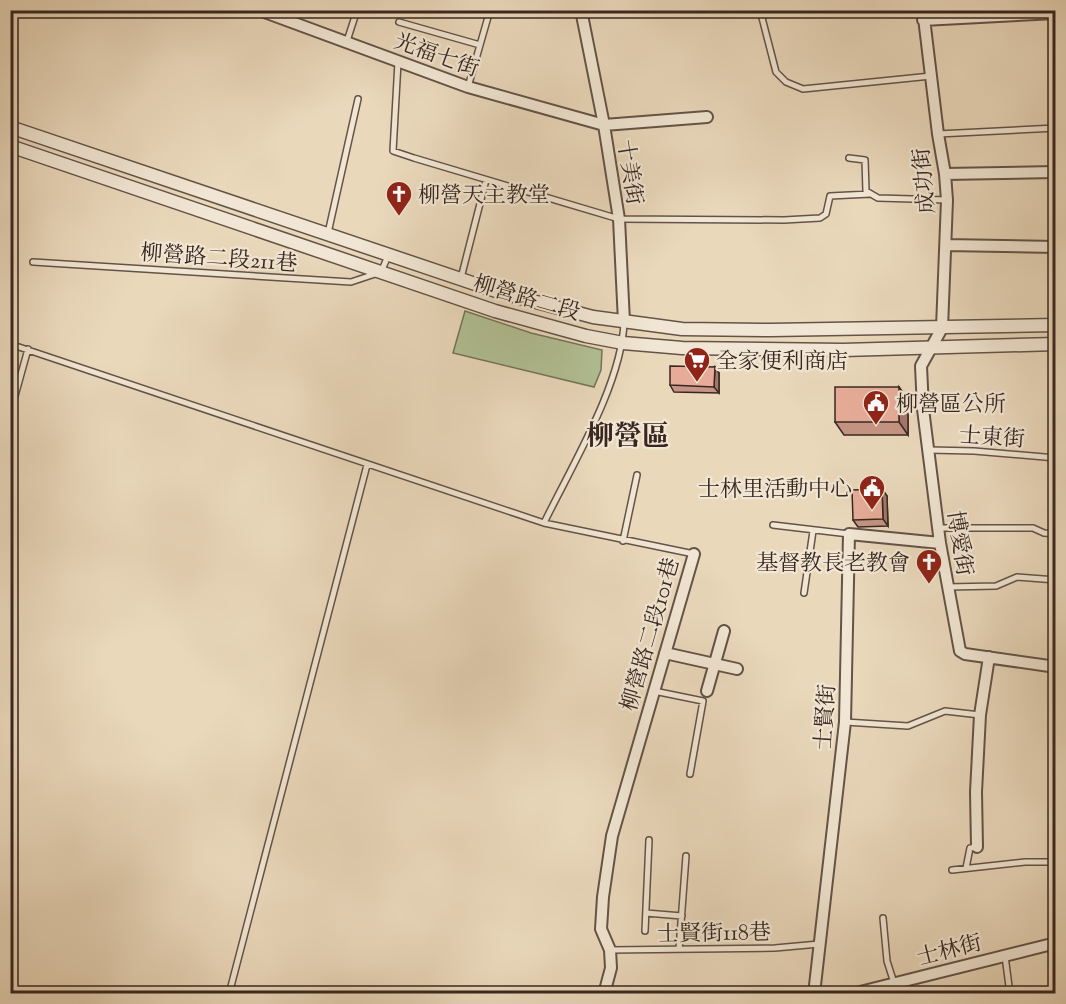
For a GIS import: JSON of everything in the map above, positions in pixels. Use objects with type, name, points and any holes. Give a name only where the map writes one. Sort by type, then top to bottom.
[{"type":"street","name":"光福七街","points":[[259,10],[468,87],[604,125]]},
{"type":"street","name":"十美街","points":[[578,12],[604,125],[619,219],[624,322]]},
{"type":"street","points":[[923,15],[1056,13]]},
{"type":"street","name":"成功街","points":[[923,15],[947,200],[942,328],[931,346]]},
{"type":"street","points":[[604,125],[707,117]]},
{"type":"street","name":"柳營路二段","points":[[10,127],[525,300],[592,317],[682,329],[1056,325]]},
{"type":"street","points":[[30,153],[36,135]]},
{"type":"street","name":"柳營路二段","points":[[10,147],[521,320],[623,343],[682,348],[843,350],[1056,344]]},
{"type":"street","points":[[945,174],[1056,172]]},
{"type":"street","points":[[946,245],[1056,247]]},
{"type":"street","name":"博愛街","points":[[931,346],[921,366],[927,449],[940,543],[960,651],[965,654],[1056,667]]},
{"type":"street","points":[[849,534],[940,543]]},
{"type":"street","name":"士賢街","points":[[814,993],[845,722],[849,534]]},
{"type":"street","name":"柳營路二段101巷","points":[[604,993],[611,968],[610,950],[601,929],[612,836],[694,555]]},
{"type":"street","points":[[707,691],[724,632]]},
{"type":"street","points":[[665,653],[737,669]]},
{"type":"street","points":[[977,847],[976,792],[980,715],[989,657]]},
{"type":"street","name":"士林街","points":[[852,993],[1056,943]]},
{"type":"lane","points":[[347,41],[357,10]]},
{"type":"lane","points":[[468,87],[490,10]]},
{"type":"lane","points":[[760,10],[776,72],[786,82],[803,89],[931,75]]},
{"type":"lane","points":[[399,22],[480,45]]},
{"type":"lane","points":[[398,62],[393,151],[619,219],[820,219],[826,214],[830,196],[870,194]]},
{"type":"lane","points":[[328,233],[357,99]]},
{"type":"lane","points":[[938,134],[1056,128]]},
{"type":"lane","points":[[849,158],[865,160],[866,191],[878,198],[947,200]]},
{"type":"lane","points":[[461,278],[486,180]]},
{"type":"lane","points":[[381,272],[389,254]]},
{"type":"lane","name":"柳營路二段211巷","points":[[33,262],[351,282],[381,272]]},
{"type":"lane","name":"十美街","points":[[623,343],[624,322]]},
{"type":"lane","points":[[544,523],[602,405],[623,343]]},
{"type":"lane","name":"柳營路二段101巷","points":[[10,344],[544,523],[694,555]]},
{"type":"lane","points":[[10,414],[28,349]]},
{"type":"lane","name":"士東街","points":[[927,449],[1056,458]]},
{"type":"lane","points":[[229,993],[367,465]]},
{"type":"lane","points":[[623,541],[637,475]]},
{"type":"lane","points":[[773,525],[849,534]]},
{"type":"lane","points":[[938,528],[1034,528],[1044,533],[1056,534]]},
{"type":"lane","points":[[804,593],[813,531]]},
{"type":"lane","points":[[948,587],[996,586],[1017,577],[1056,580]]},
{"type":"lane","points":[[654,692],[703,701],[690,774]]},
{"type":"lane","points":[[845,722],[908,726],[945,711],[980,715]]},
{"type":"lane","points":[[645,931],[649,840]]},
{"type":"lane","points":[[966,868],[970,848],[977,847]]},
{"type":"lane","points":[[679,948],[686,856]]},
{"type":"lane","points":[[952,870],[1025,862],[1056,862]]},
{"type":"lane","points":[[646,913],[682,916]]},
{"type":"lane","points":[[883,918],[887,961],[894,983]]},
{"type":"lane","name":"士賢街118巷","points":[[610,950],[775,948],[819,944]]},
{"type":"lane","points":[[1005,956],[1010,993]]},
{"type":"green space","points":[[465,311],[531,333],[602,350],[601,370],[594,387],[453,353]]},
{"type":"building","name":"全家便利商店","points":[[670,366],[715,367],[714,387],[670,385]]},
{"type":"building","points":[[835,387],[899,387],[899,422],[835,422]]},
{"type":"building","name":"士林里活動中心","points":[[882,489],[883,519],[853,520],[852,490]]},
{"type":"place","name":"柳營天主教堂","points":[[399,217]]},
{"type":"place","name":"全家便利商店","points":[[697,383]]},
{"type":"place","name":"柳營區公所","points":[[876,426]]},
{"type":"place","name":"士林里活動中心","points":[[872,511]]},
{"type":"place","name":"基督教長老教會","points":[[929,585]]},
{"type":"district","name":"柳營區","points":[[628,435]]}]
